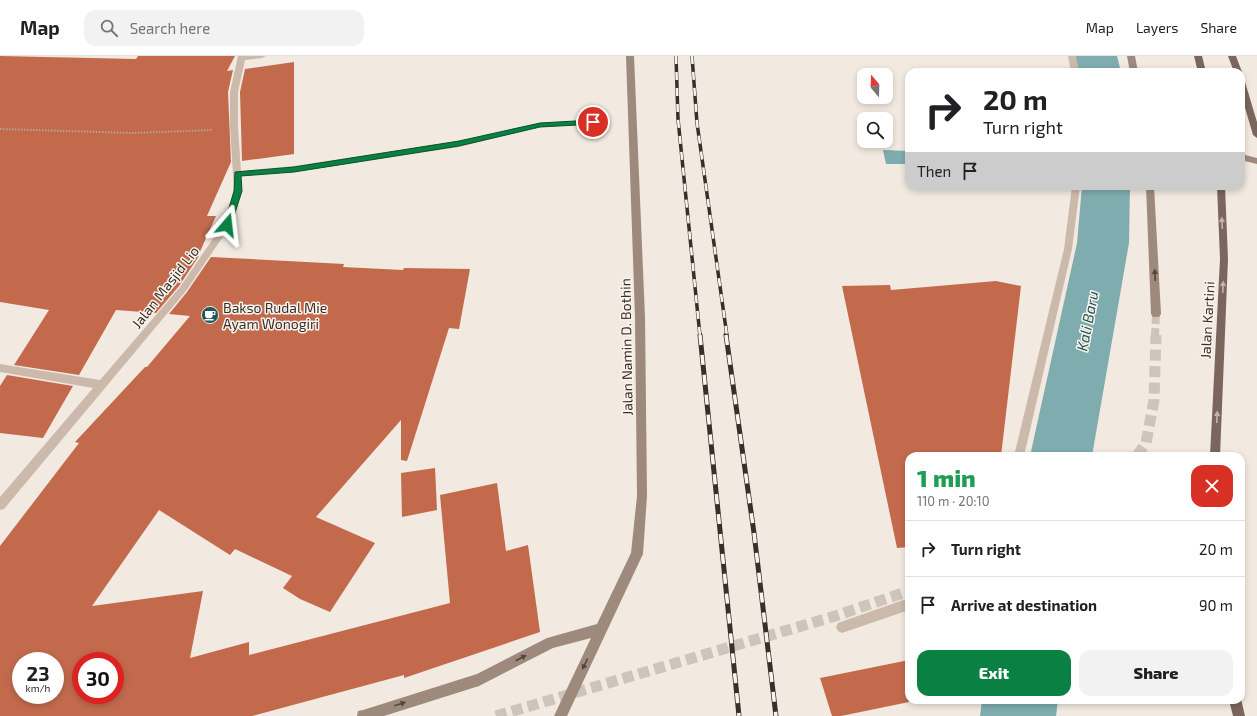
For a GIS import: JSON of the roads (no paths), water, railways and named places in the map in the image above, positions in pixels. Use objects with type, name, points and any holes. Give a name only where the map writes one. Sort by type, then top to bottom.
[{"type":"main road","points":[[1198,56],[1201,68]]},
{"type":"main road","points":[[1232,56],[1236,68]]},
{"type":"main road","points":[[1245,95],[1257,135]]},
{"type":"main road","points":[[1246,98],[1257,108]]},
{"type":"main road","name":"Jalan Kartini","points":[[1215,452],[1224,259],[1221,190]]},
{"type":"main road","points":[[1236,704],[1239,716]]},
{"type":"street","points":[[241,57],[262,56]]},
{"type":"street","name":"Jalan Namin D. Bothin","points":[[560,716],[637,554],[642,496],[640,317],[630,56]]},
{"type":"street","points":[[1072,56],[1074,68]]},
{"type":"street","points":[[1131,56],[1133,68]]},
{"type":"street","name":"Jalan Masjid Lio","points":[[0,505],[183,289],[227,225],[238,191],[234,127],[234,92],[241,57]]},
{"type":"street","points":[[238,174],[294,169],[459,144],[540,125],[593,122]]},
{"type":"street","points":[[1245,158],[1257,160]]},
{"type":"street","points":[[1020,452],[1068,249],[1075,190]]},
{"type":"street","points":[[1150,190],[1156,314]]},
{"type":"street","points":[[0,368],[102,385]]},
{"type":"street","points":[[842,627],[905,605]]},
{"type":"street","points":[[362,716],[478,680],[551,642],[602,629]]},
{"type":"water","points":[[883,150],[905,151],[905,164],[886,164]]},
{"type":"waterway","name":"Kali Baru","points":[[1096,56],[1099,68]]},
{"type":"waterway","name":"Kali Baru","points":[[1062,452],[1103,243],[1106,190]]},
{"type":"waterway","name":"Kali Baru","points":[[1018,716],[1020,704]]},
{"type":"tunnel","points":[[1155,336],[1156,314]]},
{"type":"tunnel","points":[[1140,452],[1146,443],[1154,400],[1156,335]]},
{"type":"tunnel","points":[[496,716],[832,617],[905,592]]},
{"type":"railway","points":[[676,56],[678,119],[700,336]]},
{"type":"railway","points":[[692,56],[697,123],[727,336]]},
{"type":"railway","points":[[700,335],[739,716]]},
{"type":"railway","points":[[726,335],[754,533],[776,716]]},
{"type":"place","name":"Bakso Rudal Mie Ayam Wonogiri","points":[[210,315]]}]
